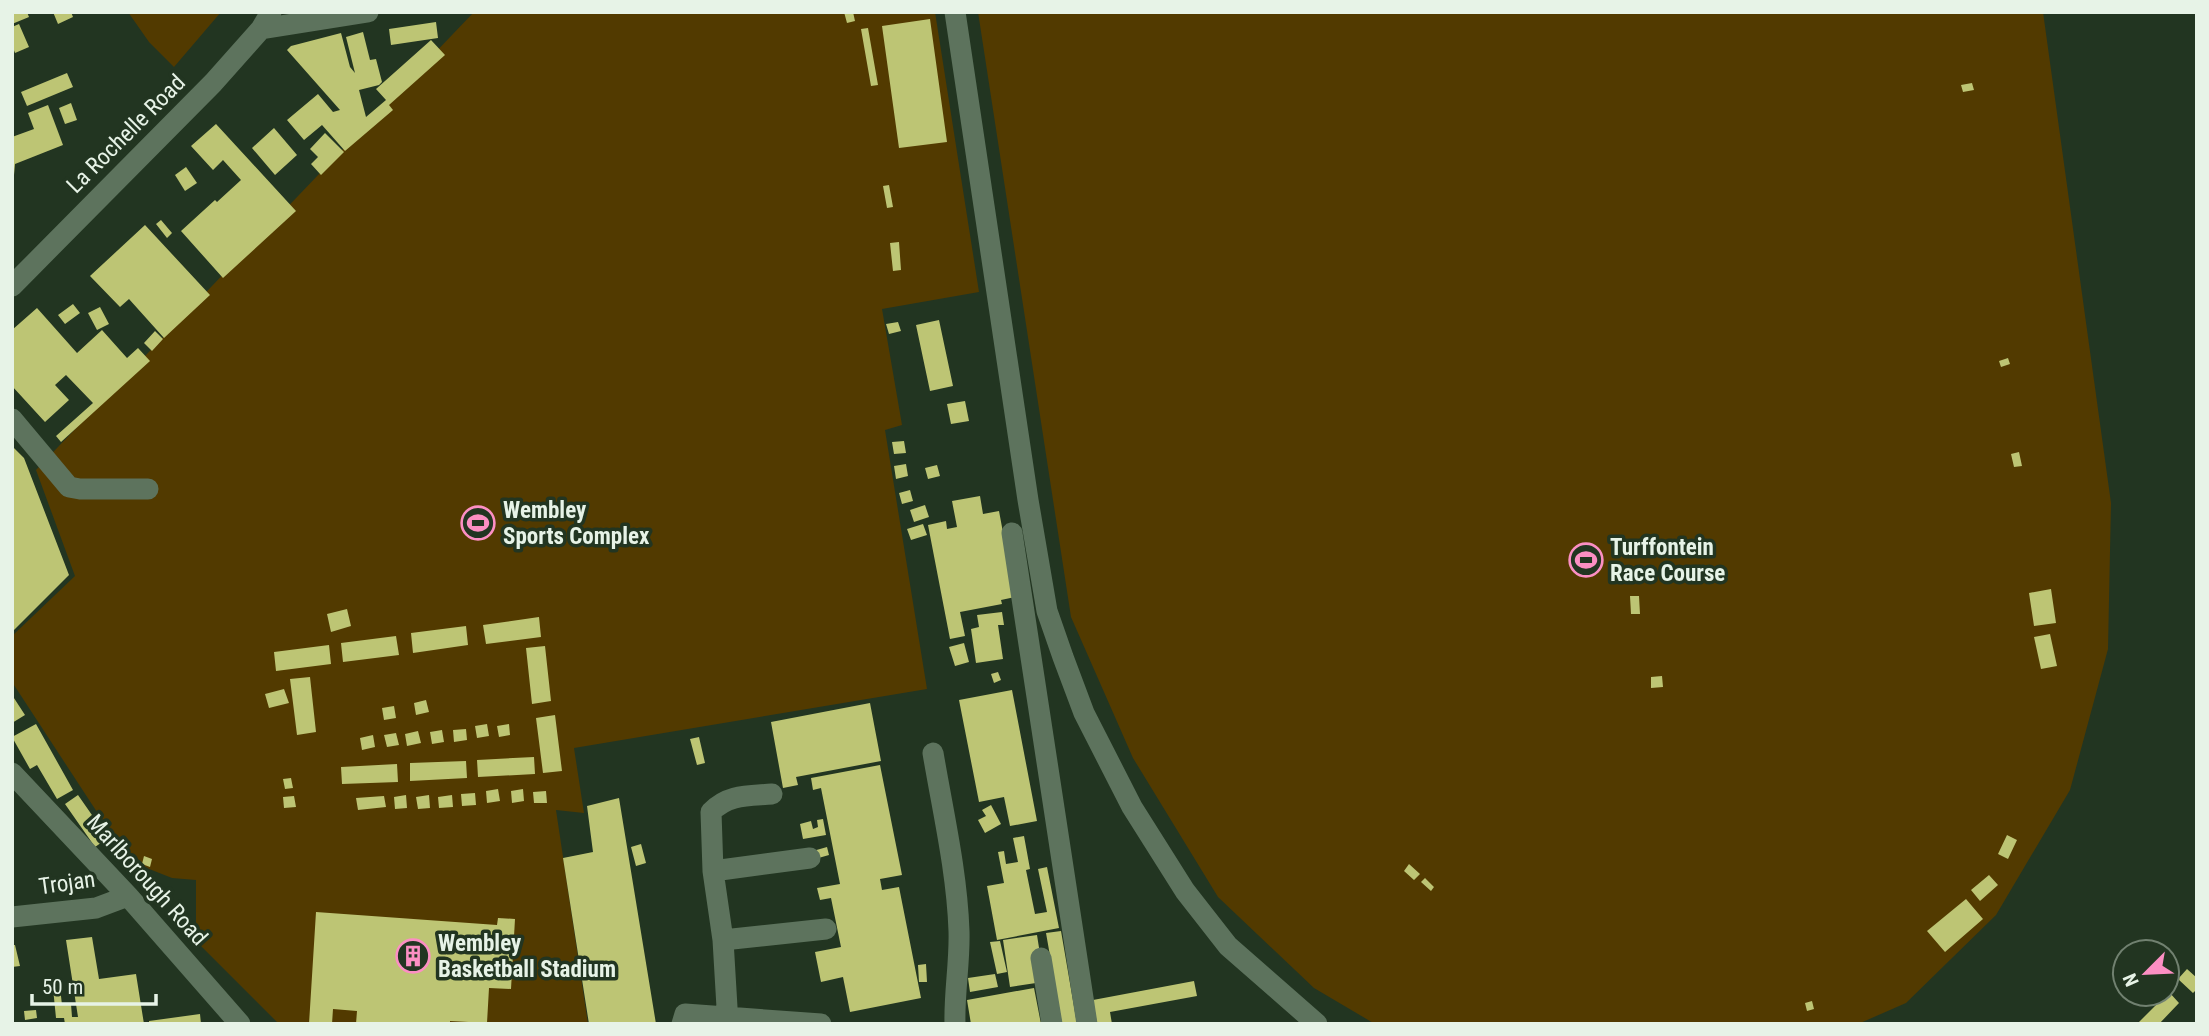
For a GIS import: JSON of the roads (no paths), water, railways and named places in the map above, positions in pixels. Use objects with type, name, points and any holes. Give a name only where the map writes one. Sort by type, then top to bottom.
[{"type":"street","points":[[266,21],[368,12]]},
{"type":"street","points":[[955,12],[1028,500],[1047,611],[1063,657],[1084,713],[1132,807],[1185,891],[1228,946],[1317,1024]]},
{"type":"street","name":"La Rochelle Road","points":[[12,286],[214,82],[266,21]]},
{"type":"street","points":[[12,419],[69,487],[148,489]]},
{"type":"street","points":[[1012,533],[1087,1024]]},
{"type":"street","points":[[933,753],[955,884],[959,933],[956,1024]]},
{"type":"street","name":"Marlborough Road","points":[[12,773],[128,896],[240,1024]]},
{"type":"street","points":[[728,1021],[723,940],[713,871],[711,812],[721,802],[739,797],[772,794]]},
{"type":"street","points":[[713,871],[810,858]]},
{"type":"street","name":"Trojan","points":[[12,916],[96,908],[128,896]]},
{"type":"street","points":[[723,940],[826,929]]},
{"type":"street","points":[[1041,958],[1052,1024]]},
{"type":"street","points":[[682,1024],[685,1014],[728,1021],[821,1024]]},
{"type":"place","name":"Wembley Sports Complex","points":[[478,523]]},
{"type":"place","name":"Turffontein Race Course","points":[[1586,560]]},
{"type":"place","name":"Wembley Basketball Stadium","points":[[413,956]]}]
